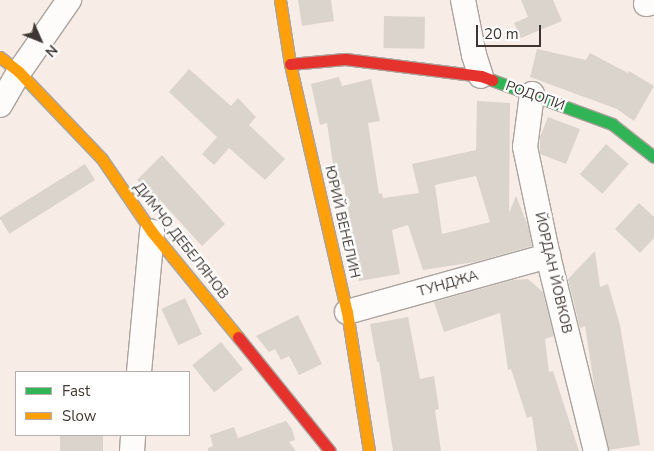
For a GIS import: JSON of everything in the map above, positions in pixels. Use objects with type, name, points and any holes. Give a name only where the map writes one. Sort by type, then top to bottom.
[{"type":"street","points":[[0,105],[19,72],[69,0]]},
{"type":"street","name":"ЮРИЙ ВЕНЕЛИН","points":[[280,0],[290,64],[347,312],[369,451]]},
{"type":"street","points":[[463,0],[474,55],[481,76]]},
{"type":"street","name":"ДИМЧО ДЕБЕЛЯНОВ","points":[[0,57],[19,72],[102,159],[152,232],[330,451]]},
{"type":"street","name":"РОДОПИ","points":[[290,64],[345,59],[481,76],[612,124],[654,157]]},
{"type":"street","name":"ЙОРДАН ЙОВКОВ","points":[[532,94],[525,147],[548,256],[596,451]]},
{"type":"street","points":[[139,371],[152,232]]},
{"type":"street","name":"ТУНДЖА","points":[[347,312],[548,256]]},
{"type":"street","points":[[132,451],[134,436]]},
{"type":"building","points":[[298,0],[331,0],[334,21],[302,26]]},
{"type":"building","points":[[521,0],[553,0],[562,21],[521,38],[514,23],[528,17]]},
{"type":"building","points":[[384,16],[425,17],[424,49],[383,48]]},
{"type":"building","points":[[537,49],[586,60],[590,53],[628,73],[629,71],[654,86],[634,121],[617,109],[530,77]]},
{"type":"building","points":[[189,69],[231,106],[238,98],[256,117],[249,125],[285,159],[265,180],[229,148],[214,165],[202,154],[217,137],[169,92]]},
{"type":"building","points":[[339,77],[342,86],[371,79],[380,121],[368,123],[379,194],[382,193],[383,198],[419,193],[412,164],[476,150],[477,101],[510,103],[509,213],[516,196],[528,226],[532,246],[475,262],[423,270],[408,225],[392,230],[400,274],[359,281],[344,184],[336,185],[327,123],[320,125],[311,84]],"holes":[[[476,176],[490,222],[442,234],[435,185]]]},
{"type":"building","points":[[548,117],[580,129],[566,164],[540,154],[540,137]]},
{"type":"building","points":[[606,144],[629,164],[602,194],[580,174]]},
{"type":"building","points":[[162,155],[225,224],[202,246],[160,200],[158,202],[137,180]]},
{"type":"building","points":[[85,164],[95,180],[9,234],[0,217]]},
{"type":"building","points":[[639,203],[654,217],[654,238],[640,253],[615,229]]},
{"type":"building","points":[[595,251],[600,287],[608,284],[620,325],[640,445],[609,450],[595,391],[585,326],[580,328],[568,279]]},
{"type":"building","points":[[528,279],[543,292],[554,336],[545,339],[549,372],[553,371],[579,451],[537,451],[532,416],[527,418],[511,369],[508,370],[500,313],[444,332],[434,302],[513,280]]},
{"type":"building","points":[[185,298],[202,334],[178,345],[161,309]]},
{"type":"building","points":[[298,315],[322,364],[299,375],[289,356],[281,360],[275,349],[269,352],[256,336]]},
{"type":"building","points":[[408,317],[420,379],[434,376],[439,409],[435,410],[441,451],[393,451],[379,362],[377,362],[370,324]]},
{"type":"building","points":[[221,342],[243,369],[214,392],[192,365]]},
{"type":"building","points":[[286,421],[292,429],[295,440],[289,442],[296,451],[208,451],[208,448],[213,446],[210,435],[234,427],[238,438]]},
{"type":"building","points":[[60,436],[103,436],[103,451],[60,451]]},
{"type":"traffic: fast","points":[[492,80],[612,124],[654,157]]},
{"type":"traffic: slow","points":[[280,0],[290,64],[347,312],[369,451]]},
{"type":"traffic: slow","points":[[0,57],[19,72],[102,159],[152,232],[238,337]]},
{"type":"traffic: jam","points":[[290,64],[345,59],[481,76],[492,80]]},
{"type":"traffic: jam","points":[[238,337],[330,451]]}]
